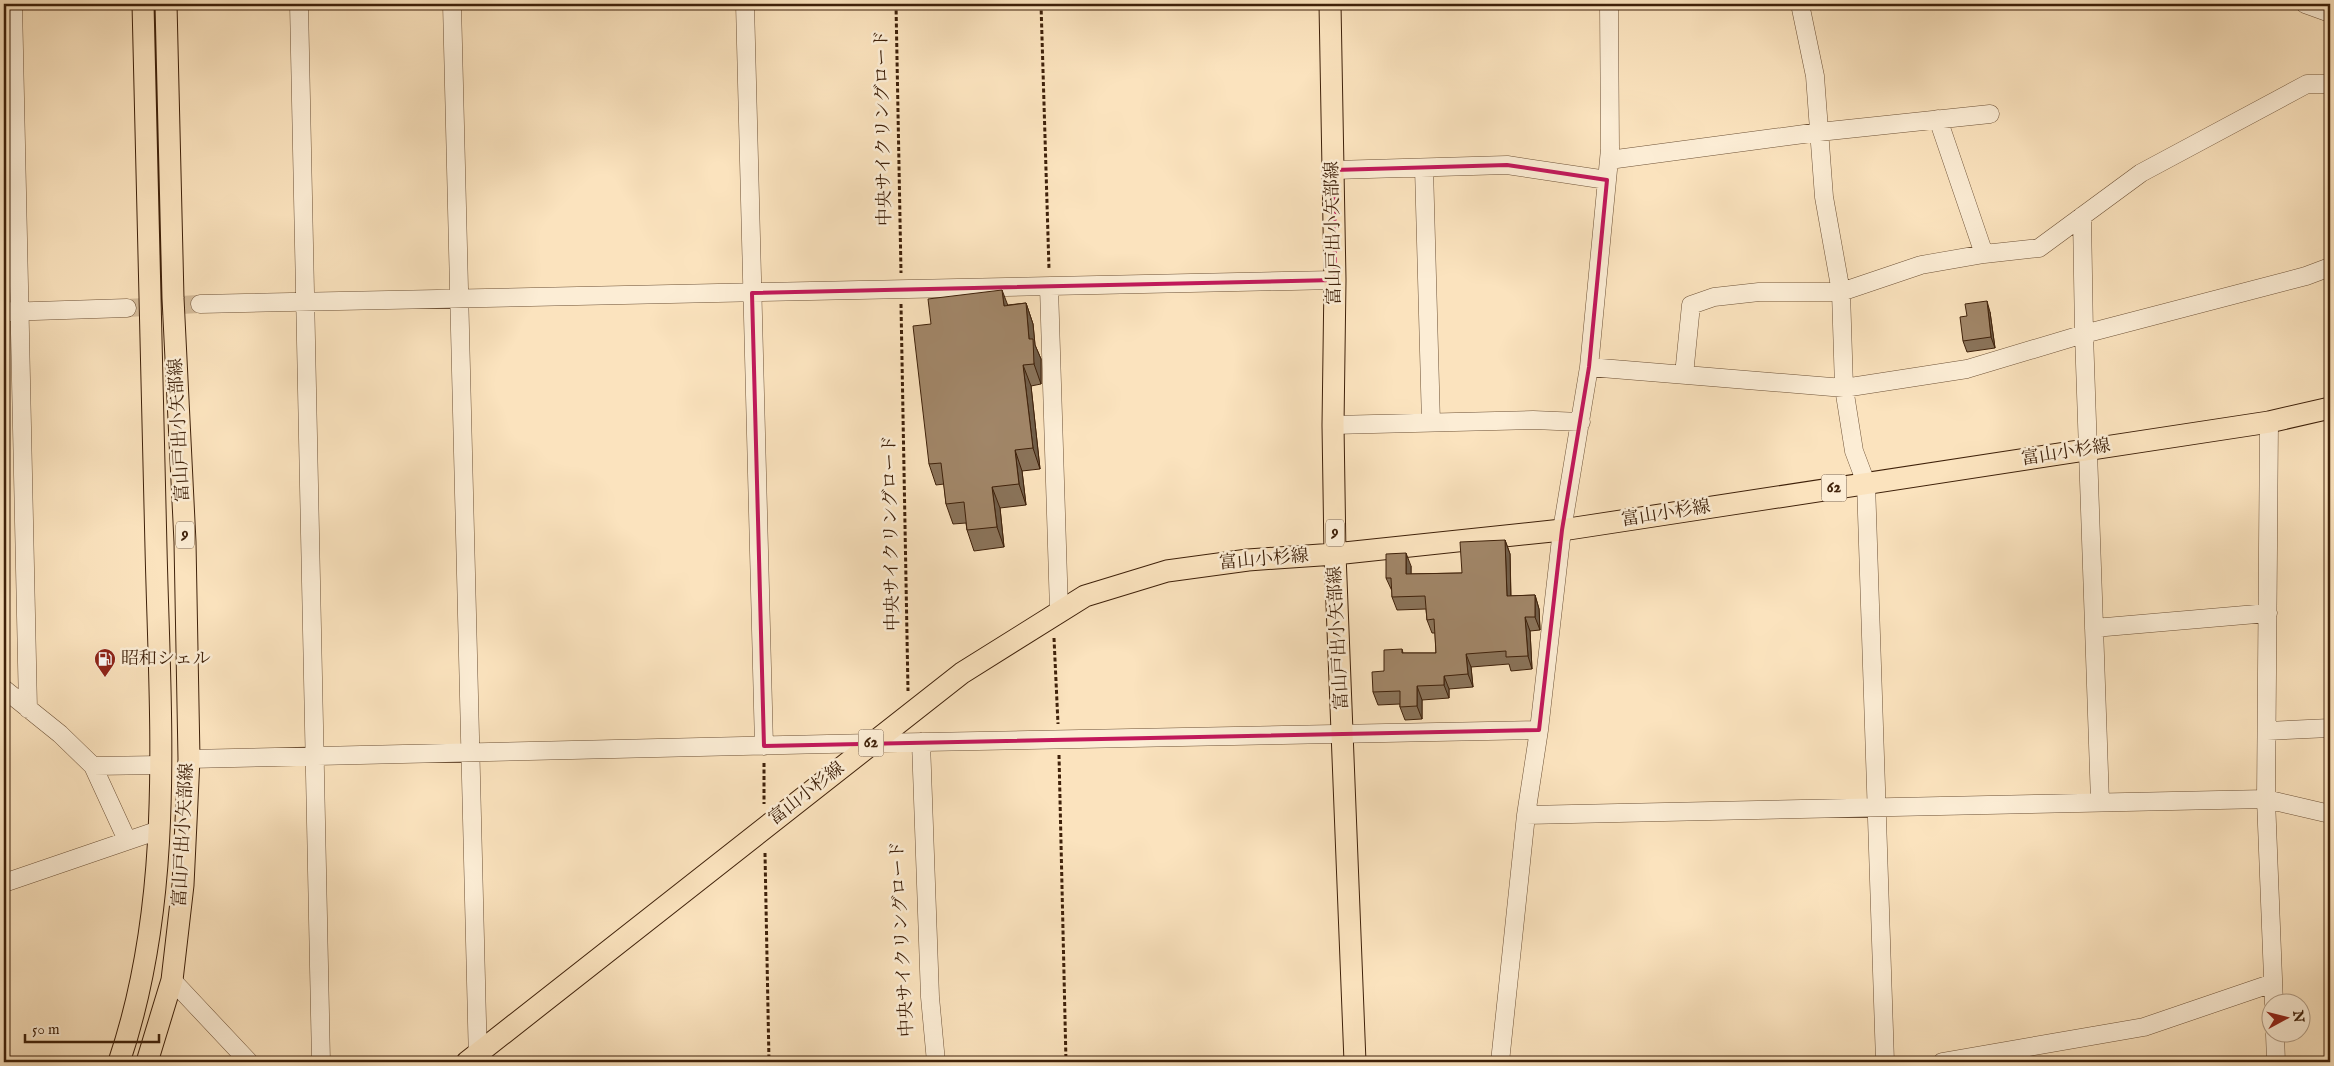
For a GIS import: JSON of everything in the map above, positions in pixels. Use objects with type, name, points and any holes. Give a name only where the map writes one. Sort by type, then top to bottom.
[{"type":"main road","name":"富山戸出小矢部線","points":[[119,1062],[145,968],[154,898],[161,765],[143,4]]},
{"type":"main road","name":"富山戸出小矢部線","points":[[147,1062],[172,980],[183,884],[189,759],[185,542],[173,298],[166,4]]},
{"type":"main road","name":"富山戸出小矢部線","points":[[1330,4],[1334,170],[1333,425],[1335,554],[1344,734],[1355,1062]]},
{"type":"main road","name":"富山小杉線","points":[[474,1059],[764,827],[962,673],[1084,596],[1167,571],[1248,560],[1335,554],[1562,530],[2269,422],[2330,408]]},
{"type":"street","points":[[13,4],[12,312],[28,709]]},
{"type":"street","points":[[298,4],[321,1062]]},
{"type":"street","points":[[452,4],[470,753],[474,1059]]},
{"type":"street","points":[[745,4],[764,746]]},
{"type":"street","points":[[1500,1062],[1526,814],[1539,730],[1562,530],[1589,367],[1610,154],[1609,4]]},
{"type":"street","points":[[1800,4],[1815,76],[1824,196],[1841,292],[1844,388],[1854,451],[1866,484],[1885,1062]]},
{"type":"street","points":[[2305,4],[2330,13]]},
{"type":"street","points":[[1684,375],[1691,305],[1714,297],[1759,292],[1841,292],[1922,265],[1984,254],[2039,248],[2141,173],[2307,84],[2330,84]]},
{"type":"street","points":[[1610,154],[1990,114]]},
{"type":"street","points":[[1938,120],[1984,254]]},
{"type":"street","points":[[1334,170],[1507,165],[1607,180]]},
{"type":"street","points":[[1424,168],[1431,423]]},
{"type":"street","points":[[2082,216],[2084,334],[2100,802]]},
{"type":"street","points":[[1589,367],[1844,388],[1966,369],[2084,334],[2306,276],[2330,267]]},
{"type":"street","points":[[200,304],[1335,280]]},
{"type":"street","points":[[1049,287],[1056,613]]},
{"type":"street","points":[[12,312],[127,308]]},
{"type":"street","points":[[1333,425],[1581,422]]},
{"type":"street","points":[[2269,422],[2266,799],[2274,994]]},
{"type":"street","points":[[2094,628],[2268,613]]},
{"type":"street","points":[[4,689],[93,766],[126,840]]},
{"type":"street","points":[[2267,731],[2330,728]]},
{"type":"street","points":[[189,759],[1539,730]]},
{"type":"street","points":[[921,742],[930,997],[936,1062]]},
{"type":"street","points":[[93,766],[161,765]]},
{"type":"street","points":[[1526,814],[2266,799],[2330,814]]},
{"type":"street","points":[[4,883],[159,830]]},
{"type":"street","points":[[172,980],[249,1062]]},
{"type":"street","points":[[1942,1062],[2144,1027],[2273,983]]},
{"type":"street","points":[[2275,1044],[2276,1062]]},
{"type":"path","name":"中央サイクリングロード","points":[[896,4],[908,714]]},
{"type":"path","points":[[1041,4],[1049,287]]},
{"type":"path","points":[[2111,4],[2124,6],[2124,4]]},
{"type":"path","points":[[1056,613],[1066,1062]]},
{"type":"path","points":[[764,746],[769,1062]]},
{"type":"highlighted area","points":[[1507,165],[1607,180],[1589,367],[1562,530],[1539,730],[764,746],[752,293],[1335,280],[1334,170]]},
{"type":"building","points":[[1002,290],[1004,306],[1026,303],[1029,339],[1033,339],[1034,364],[1023,365],[1033,448],[1015,450],[1019,484],[992,487],[997,527],[967,530],[964,502],[946,504],[941,463],[929,464],[913,326],[931,324],[928,299]]},
{"type":"building","points":[[1987,301],[1991,337],[1963,341],[1960,317],[1967,316],[1965,304]]},
{"type":"building","points":[[1505,540],[1507,596],[1535,595],[1535,617],[1525,617],[1528,656],[1506,657],[1506,651],[1466,654],[1468,674],[1444,676],[1444,685],[1417,686],[1417,706],[1400,707],[1400,691],[1373,692],[1372,672],[1384,671],[1384,650],[1402,649],[1402,653],[1436,653],[1434,619],[1427,620],[1425,596],[1392,597],[1391,578],[1386,578],[1386,554],[1406,553],[1406,574],[1462,573],[1460,542]]},
{"type":"tunnel","points":[[127,308],[200,304]]},
{"type":"place","name":"昭和シェル","points":[[105,678]]}]
